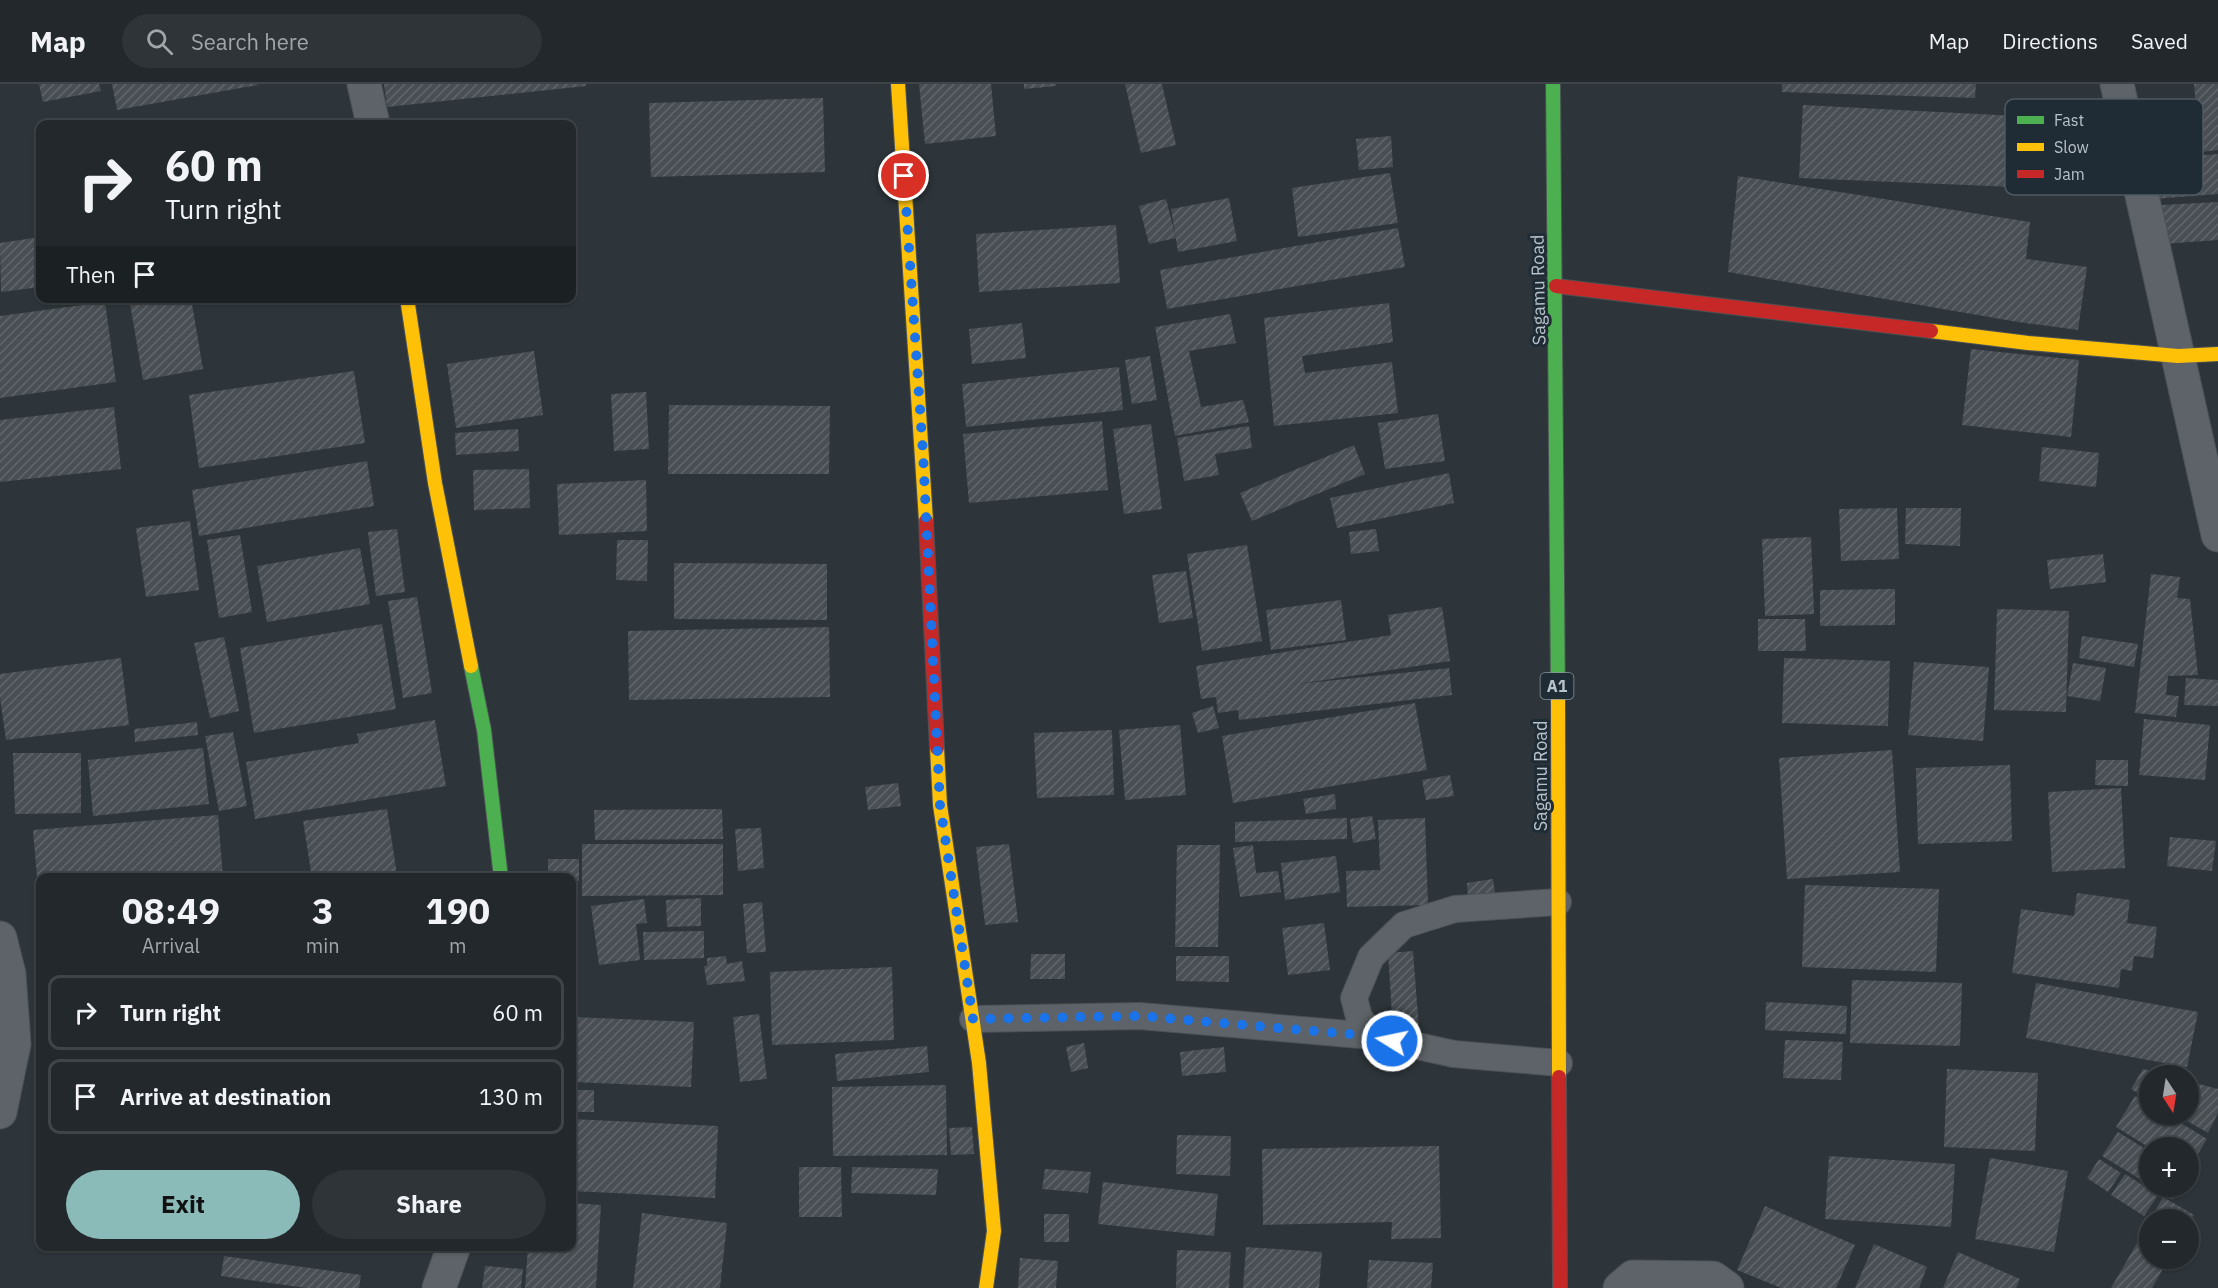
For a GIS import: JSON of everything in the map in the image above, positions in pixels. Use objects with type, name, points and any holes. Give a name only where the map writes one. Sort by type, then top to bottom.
[{"type":"main road","points":[[898,84],[923,453],[940,805],[979,1063],[994,1230],[986,1288]]},
{"type":"main road","name":"Sagamu Road","points":[[1553,84],[1556,286],[1560,1288]]},
{"type":"main road","points":[[1556,286],[1956,335],[2178,356],[2218,354]]},
{"type":"main road","points":[[408,303],[435,483],[484,730],[500,873]]},
{"type":"street","points":[[364,84],[372,120]]},
{"type":"street","points":[[2117,84],[2120,99]]},
{"type":"street","points":[[2142,195],[2218,535]]},
{"type":"street","points":[[0,938],[9,974],[14,1044],[0,1112]]},
{"type":"street","points":[[439,1288],[452,1251]]},
{"type":"street","points":[[1620,1288],[1633,1277],[1713,1278],[1727,1288]]},
{"type":"lane","points":[[1372,1036],[1359,1017],[1354,998],[1371,957],[1404,926],[1455,909],[1558,903]]},
{"type":"lane","points":[[973,1019],[1140,1016],[1372,1036],[1454,1054],[1559,1063]]},
{"type":"building","points":[[39,84],[99,84],[101,91],[43,102]]},
{"type":"building","points":[[112,84],[257,84],[258,85],[117,110]]},
{"type":"building","points":[[384,84],[586,84],[586,86],[387,107]]},
{"type":"building","points":[[919,84],[991,84],[996,136],[925,144]]},
{"type":"building","points":[[1024,84],[1056,84],[1056,86],[1024,89]]},
{"type":"building","points":[[1125,84],[1162,84],[1176,145],[1141,153]]},
{"type":"building","points":[[1782,84],[1976,84],[1975,98],[1782,92]]},
{"type":"building","points":[[2194,84],[2218,84],[2218,150],[2203,152],[2203,99],[2195,99]]},
{"type":"building","points":[[823,98],[825,172],[651,177],[649,103]]},
{"type":"building","points":[[1803,105],[2005,115],[2005,187],[1799,178]]},
{"type":"building","points":[[1391,136],[1393,167],[1359,170],[1356,139]]},
{"type":"building","points":[[2218,154],[2218,194],[2154,199],[2154,195],[2203,195],[2203,155]]},
{"type":"building","points":[[1390,173],[1398,223],[1298,237],[1292,188]]},
{"type":"building","points":[[1738,176],[2030,222],[2026,259],[2087,267],[2078,330],[2018,322],[1728,272]]},
{"type":"building","points":[[1229,198],[1237,241],[1178,252],[1171,209]]},
{"type":"building","points":[[1166,199],[1176,238],[1149,244],[1139,206]]},
{"type":"building","points":[[2218,202],[2218,240],[2163,244],[2161,205]]},
{"type":"building","points":[[1116,225],[1120,283],[979,292],[976,234]]},
{"type":"building","points":[[1398,228],[1405,267],[1167,309],[1160,270]]},
{"type":"building","points":[[36,238],[36,288],[1,292],[0,243]]},
{"type":"building","points":[[105,303],[116,382],[0,398],[0,316]]},
{"type":"building","points":[[130,303],[192,303],[203,369],[143,380]]},
{"type":"building","points":[[1389,303],[1393,342],[1302,356],[1305,373],[1392,362],[1398,413],[1274,426],[1264,318]]},
{"type":"building","points":[[1230,314],[1236,343],[1189,351],[1201,407],[1243,400],[1249,422],[1175,436],[1155,327]]},
{"type":"building","points":[[1022,323],[1026,358],[972,364],[969,329]]},
{"type":"building","points":[[1971,349],[2079,360],[2071,437],[1962,425]]},
{"type":"building","points":[[534,351],[543,415],[456,428],[447,364]]},
{"type":"building","points":[[1150,356],[1157,400],[1132,404],[1125,360]]},
{"type":"building","points":[[1119,367],[1123,410],[966,427],[962,384]]},
{"type":"building","points":[[354,371],[365,443],[199,468],[189,395]]},
{"type":"building","points":[[646,392],[649,449],[614,451],[611,394]]},
{"type":"building","points":[[669,405],[830,406],[829,474],[668,474]]},
{"type":"building","points":[[114,407],[121,469],[0,482],[0,420]]},
{"type":"building","points":[[1438,414],[1445,461],[1385,469],[1378,423]]},
{"type":"building","points":[[1102,421],[1108,490],[969,503],[963,434]]},
{"type":"building","points":[[1151,424],[1162,509],[1124,514],[1113,429]]},
{"type":"building","points":[[1249,426],[1252,448],[1215,454],[1219,475],[1184,481],[1177,438]]},
{"type":"building","points":[[518,429],[519,451],[456,455],[455,433]]},
{"type":"building","points":[[1354,445],[1365,474],[1252,521],[1240,493]]},
{"type":"building","points":[[2042,447],[2099,453],[2096,487],[2039,481]]},
{"type":"building","points":[[367,461],[374,506],[199,536],[192,490]]},
{"type":"building","points":[[529,469],[530,508],[474,510],[473,470]]},
{"type":"building","points":[[1449,473],[1454,503],[1337,528],[1330,498]]},
{"type":"building","points":[[646,480],[647,531],[559,535],[557,484]]},
{"type":"building","points":[[1897,508],[1899,559],[1841,561],[1839,509]]},
{"type":"building","points":[[1906,508],[1961,508],[1960,546],[1905,544]]},
{"type":"building","points":[[190,521],[199,590],[146,597],[136,528]]},
{"type":"building","points":[[397,529],[405,592],[376,596],[368,532]]},
{"type":"building","points":[[1376,529],[1379,551],[1351,554],[1349,532]]},
{"type":"building","points":[[240,535],[252,612],[219,618],[207,540]]},
{"type":"building","points":[[1811,537],[1814,614],[1765,616],[1762,539]]},
{"type":"building","points":[[617,540],[648,540],[647,581],[616,580]]},
{"type":"building","points":[[1247,545],[1262,641],[1202,651],[1187,554]]},
{"type":"building","points":[[360,548],[370,604],[267,622],[257,566]]},
{"type":"building","points":[[2103,554],[2106,582],[2050,589],[2047,560]]},
{"type":"building","points":[[674,563],[827,564],[827,620],[674,619]]},
{"type":"building","points":[[1186,571],[1193,618],[1159,623],[1152,575]]},
{"type":"building","points":[[2151,574],[2180,577],[2177,598],[2190,599],[2198,675],[2168,676],[2166,695],[2179,696],[2176,717],[2135,713]]},
{"type":"building","points":[[1895,589],[1895,625],[1820,626],[1820,590]]},
{"type":"building","points":[[417,597],[432,693],[403,698],[388,601]]},
{"type":"building","points":[[1341,600],[1346,640],[1271,650],[1266,610]]},
{"type":"building","points":[[1442,607],[1450,661],[1298,684],[1449,668],[1452,695],[1239,720],[1238,710],[1218,713],[1216,697],[1201,699],[1196,666],[1391,635],[1388,615]]},
{"type":"building","points":[[1997,609],[2069,611],[2066,712],[1994,710]]},
{"type":"building","points":[[1758,619],[1805,619],[1806,651],[1758,651]]},
{"type":"building","points":[[382,624],[396,709],[254,733],[240,648]]},
{"type":"building","points":[[829,627],[830,697],[629,700],[628,631]]},
{"type":"building","points":[[2082,636],[2138,644],[2134,667],[2079,658]]},
{"type":"building","points":[[224,637],[239,711],[210,718],[194,643]]},
{"type":"building","points":[[121,658],[129,725],[6,740],[0,698],[0,674]]},
{"type":"building","points":[[1784,658],[1890,661],[1888,726],[1782,723]]},
{"type":"building","points":[[1914,662],[1989,667],[1983,741],[1908,735]]},
{"type":"building","points":[[2073,663],[2106,668],[2100,701],[2067,696]]},
{"type":"building","points":[[2186,678],[2218,680],[2218,706],[2184,705]]},
{"type":"building","points":[[1415,703],[1427,770],[1233,803],[1222,736]]},
{"type":"building","points":[[1213,706],[1219,728],[1198,733],[1192,713]]},
{"type":"building","points":[[2144,719],[2210,725],[2205,780],[2139,775]]},
{"type":"building","points":[[435,720],[446,786],[255,819],[246,762],[359,743],[357,734]]},
{"type":"building","points":[[197,722],[198,735],[135,742],[134,729]]},
{"type":"building","points":[[1180,725],[1186,795],[1125,800],[1119,730]]},
{"type":"building","points":[[1112,730],[1114,795],[1037,798],[1034,733]]},
{"type":"building","points":[[233,732],[247,806],[219,811],[205,736]]},
{"type":"building","points":[[203,748],[209,804],[93,816],[88,760]]},
{"type":"building","points":[[1892,750],[1900,872],[1787,879],[1779,758]]},
{"type":"building","points":[[13,753],[81,753],[81,813],[15,814]]},
{"type":"building","points":[[2096,760],[2128,760],[2128,786],[2095,785]]},
{"type":"building","points":[[2010,765],[2012,841],[1918,844],[1916,768]]},
{"type":"building","points":[[1450,775],[1454,796],[1426,800],[1422,780]]},
{"type":"building","points":[[898,783],[901,806],[868,810],[865,787]]},
{"type":"building","points":[[2121,788],[2125,868],[2052,872],[2048,792]]},
{"type":"building","points":[[1335,794],[1336,809],[1306,814],[1303,799]]},
{"type":"building","points":[[387,809],[397,873],[311,873],[303,821]]},
{"type":"building","points":[[722,809],[723,839],[595,840],[594,810]]},
{"type":"building","points":[[218,815],[223,873],[37,873],[33,830]]},
{"type":"building","points":[[1372,816],[1376,839],[1353,843],[1350,819]]},
{"type":"building","points":[[1347,818],[1347,839],[1235,842],[1235,822]]},
{"type":"building","points":[[1425,818],[1428,905],[1347,907],[1346,871],[1380,870],[1378,820]]},
{"type":"building","points":[[761,828],[764,868],[738,871],[735,829]]},
{"type":"building","points":[[2170,837],[2216,841],[2212,871],[2167,866]]},
{"type":"building","points":[[582,844],[723,844],[723,895],[582,896]]},
{"type":"building","points":[[1009,844],[1018,922],[985,925],[976,847]]},
{"type":"building","points":[[1177,845],[1220,845],[1218,947],[1175,947]]},
{"type":"building","points":[[1253,845],[1256,873],[1278,871],[1281,892],[1240,897],[1233,848]]},
{"type":"building","points":[[1336,856],[1340,892],[1285,900],[1281,863]]},
{"type":"building","points":[[548,859],[579,859],[579,881],[576,881],[576,873],[548,873]]},
{"type":"building","points":[[1493,879],[1495,893],[1468,897],[1467,883]]},
{"type":"building","points":[[1805,885],[1939,889],[1936,972],[1802,967]]},
{"type":"building","points":[[2077,893],[2130,900],[2127,923],[2157,927],[2153,958],[2134,956],[2132,971],[2121,969],[2119,988],[2012,973],[2021,909],[2074,916]]},
{"type":"building","points":[[701,898],[701,926],[667,927],[666,900]]},
{"type":"building","points":[[644,899],[647,923],[636,924],[640,960],[599,965],[591,906]]},
{"type":"building","points":[[762,902],[766,952],[747,953],[743,904]]},
{"type":"building","points":[[1324,923],[1330,970],[1288,975],[1282,928]]},
{"type":"building","points":[[704,931],[704,958],[644,960],[643,932]]},
{"type":"building","points":[[1413,951],[1419,1029],[1393,1030],[1388,953]]},
{"type":"building","points":[[1031,954],[1065,954],[1065,979],[1030,979]]},
{"type":"building","points":[[726,956],[727,964],[742,961],[745,981],[707,985],[704,966],[707,966],[707,958]]},
{"type":"building","points":[[1176,956],[1229,956],[1229,982],[1176,981]]},
{"type":"building","points":[[892,967],[894,1040],[772,1045],[770,972]]},
{"type":"building","points":[[1852,980],[1962,983],[1960,1046],[1850,1043]]},
{"type":"building","points":[[2036,983],[2198,1012],[2187,1065],[2176,1065],[2026,1038]]},
{"type":"building","points":[[1766,1002],[1847,1006],[1846,1034],[1765,1030]]},
{"type":"building","points":[[759,1014],[767,1079],[740,1082],[733,1017]]},
{"type":"building","points":[[576,1017],[694,1022],[691,1087],[576,1082]]},
{"type":"building","points":[[1785,1040],[1843,1042],[1841,1080],[1783,1078]]},
{"type":"building","points":[[1084,1043],[1088,1068],[1071,1072],[1066,1047]]},
{"type":"building","points":[[927,1046],[929,1072],[837,1081],[835,1054]]},
{"type":"building","points":[[1224,1047],[1226,1072],[1182,1076],[1180,1052]]},
{"type":"building","points":[[1947,1069],[2038,1073],[2035,1151],[1944,1147]]},
{"type":"building","points":[[2139,1076],[2139,1094],[2131,1089]]},
{"type":"building","points":[[2199,1084],[2218,1089],[2218,1113],[2208,1133],[2194,1125],[2199,1125]]},
{"type":"building","points":[[946,1085],[947,1155],[833,1156],[832,1087]]},
{"type":"building","points":[[576,1090],[594,1090],[594,1112],[576,1112]]},
{"type":"building","points":[[2135,1096],[2139,1098],[2139,1125],[2184,1125],[2207,1139],[2199,1152],[2199,1137],[2139,1137],[2139,1141],[2116,1127]]},
{"type":"building","points":[[576,1119],[718,1126],[715,1198],[576,1191]]},
{"type":"building","points":[[972,1127],[974,1154],[951,1155],[949,1128]]},
{"type":"building","points":[[2118,1132],[2139,1145],[2139,1178],[2102,1156]]},
{"type":"building","points":[[1177,1135],[1231,1136],[1230,1176],[1176,1174]]},
{"type":"building","points":[[1439,1146],[1441,1238],[1391,1239],[1392,1222],[1263,1225],[1262,1149]]},
{"type":"building","points":[[1829,1156],[1955,1164],[1951,1227],[1825,1219]]},
{"type":"building","points":[[1990,1158],[2068,1171],[2054,1252],[1975,1239]]},
{"type":"building","points":[[2099,1159],[2121,1173],[2108,1192],[2087,1178]]},
{"type":"building","points":[[799,1167],[841,1167],[842,1217],[799,1217]]},
{"type":"building","points":[[852,1167],[938,1169],[936,1195],[851,1193]]},
{"type":"building","points":[[1045,1169],[1091,1172],[1088,1193],[1042,1189]]},
{"type":"building","points":[[2125,1174],[2139,1183],[2139,1197],[2157,1197],[2149,1209],[2139,1209],[2139,1213],[2111,1195]]},
{"type":"building","points":[[1103,1182],[1218,1194],[1214,1236],[1098,1224]]},
{"type":"building","points":[[2163,1197],[2184,1209],[2156,1209]]},
{"type":"building","points":[[576,1203],[601,1205],[596,1288],[525,1288],[528,1251],[576,1251]]},
{"type":"building","points":[[1765,1206],[1855,1245],[1836,1288],[1781,1288],[1737,1270]]},
{"type":"building","points":[[642,1213],[727,1223],[720,1288],[633,1288]]},
{"type":"building","points":[[1044,1214],[1069,1214],[1069,1242],[1044,1242]]},
{"type":"building","points":[[2139,1240],[2139,1269],[2163,1269],[2152,1288],[2111,1288]]},
{"type":"building","points":[[1874,1244],[1927,1267],[1919,1288],[1855,1288]]},
{"type":"building","points":[[1246,1247],[1322,1252],[1319,1288],[1243,1288]]},
{"type":"building","points":[[1177,1250],[1231,1252],[1229,1288],[1176,1288]]},
{"type":"building","points":[[1958,1252],[2020,1279],[2016,1288],[1943,1288]]},
{"type":"building","points":[[224,1256],[361,1275],[359,1288],[306,1288],[221,1276]]},
{"type":"building","points":[[1020,1258],[1058,1261],[1056,1288],[1018,1288]]},
{"type":"building","points":[[1369,1260],[1433,1263],[1431,1288],[1367,1288]]},
{"type":"building","points":[[485,1266],[523,1269],[521,1288],[482,1288]]},
{"type":"traffic: fast","points":[[1553,84],[1558,699]]},
{"type":"traffic: fast","points":[[471,666],[484,730],[500,873]]},
{"type":"traffic: slow","points":[[898,84],[926,521]]},
{"type":"traffic: slow","points":[[408,303],[435,483],[471,666]]},
{"type":"traffic: slow","points":[[1931,331],[2028,343],[2178,356],[2218,354]]},
{"type":"traffic: slow","points":[[1558,699],[1559,1077]]},
{"type":"traffic: slow","points":[[937,748],[940,805],[979,1063],[994,1231],[986,1288]]},
{"type":"traffic: jam","points":[[1556,286],[1931,331]]},
{"type":"traffic: jam","points":[[926,521],[937,748]]},
{"type":"traffic: jam","points":[[1559,1077],[1560,1288]]},
{"type":"route","points":[[904,176],[923,453],[940,805],[973,1019],[1140,1016],[1372,1036],[1392,1041]]}]
